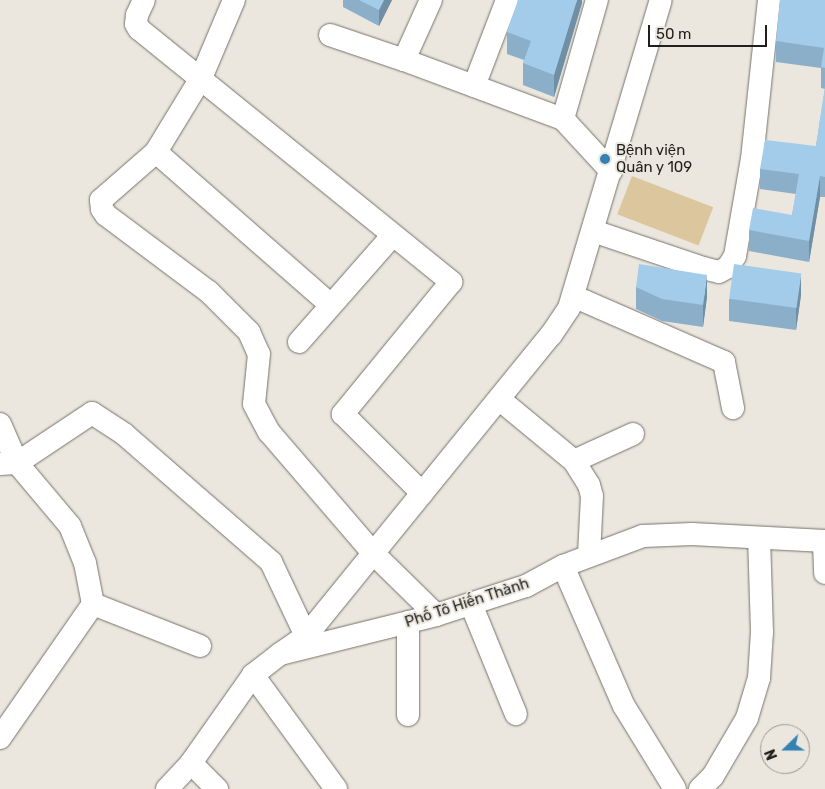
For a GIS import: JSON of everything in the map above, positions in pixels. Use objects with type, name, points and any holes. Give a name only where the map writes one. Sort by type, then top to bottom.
[{"type":"street","points":[[144,0],[137,15],[136,24],[139,29],[451,282],[344,414],[422,493]]},
{"type":"street","points":[[234,0],[201,78],[156,152],[101,200],[102,209],[106,215],[209,292],[249,332],[259,354],[254,404],[268,432],[373,553],[436,615]]},
{"type":"street","points":[[404,60],[431,0]]},
{"type":"street","points":[[474,86],[507,0]]},
{"type":"street","points":[[563,119],[596,0]]},
{"type":"street","points":[[280,654],[306,636],[551,336],[569,308],[661,0]]},
{"type":"street","points":[[593,231],[703,268],[718,272],[728,267],[735,256],[752,159],[769,0]]},
{"type":"street","points":[[330,35],[404,60],[563,119],[611,171]]},
{"type":"street","points":[[156,152],[331,305]]},
{"type":"street","points":[[299,342],[393,235]]},
{"type":"street","points":[[573,296],[724,362],[733,408]]},
{"type":"street","points":[[499,399],[574,461],[589,485],[592,496],[589,556]]},
{"type":"street","points":[[8,464],[92,413],[124,434],[271,562],[306,636]]},
{"type":"street","points":[[0,424],[8,464],[70,526],[84,563],[93,604],[0,738]]},
{"type":"street","points":[[574,461],[633,434]]},
{"type":"street","name":"Phố Tô Hiến Thành","points":[[168,789],[191,763],[252,674],[280,654],[436,615],[471,604],[526,586],[563,566],[644,536],[692,534],[824,541]]},
{"type":"street","points":[[700,789],[713,776],[747,718],[759,678],[762,632],[759,538]]},
{"type":"street","points":[[824,541],[825,572]]},
{"type":"street","points":[[563,566],[624,706],[675,789]]},
{"type":"street","points":[[93,604],[200,646]]},
{"type":"street","points":[[471,604],[516,714]]},
{"type":"street","points":[[408,622],[408,715]]},
{"type":"street","points":[[252,674],[336,789]]},
{"type":"street","points":[[191,763],[217,789]]},
{"type":"shaded area","points":[[632,176],[713,207],[699,245],[617,214]]},
{"type":"building","points":[[359,0],[384,0],[379,10]]},
{"type":"building","points":[[518,0],[577,0],[554,75],[523,63],[531,41],[507,32]]},
{"type":"building","points":[[780,0],[825,0],[825,68],[821,67],[824,48],[776,41]]},
{"type":"building","points":[[825,86],[825,177],[820,176],[809,241],[749,230],[753,208],[792,215],[799,174],[760,169],[765,140],[816,146]]},
{"type":"building","points":[[639,264],[707,275],[703,305],[662,299],[636,287]]},
{"type":"building","points":[[734,264],[801,273],[796,308],[729,299]]},
{"type":"place","name":"Bệnh viện Quân y 109","points":[[605,159]]}]
